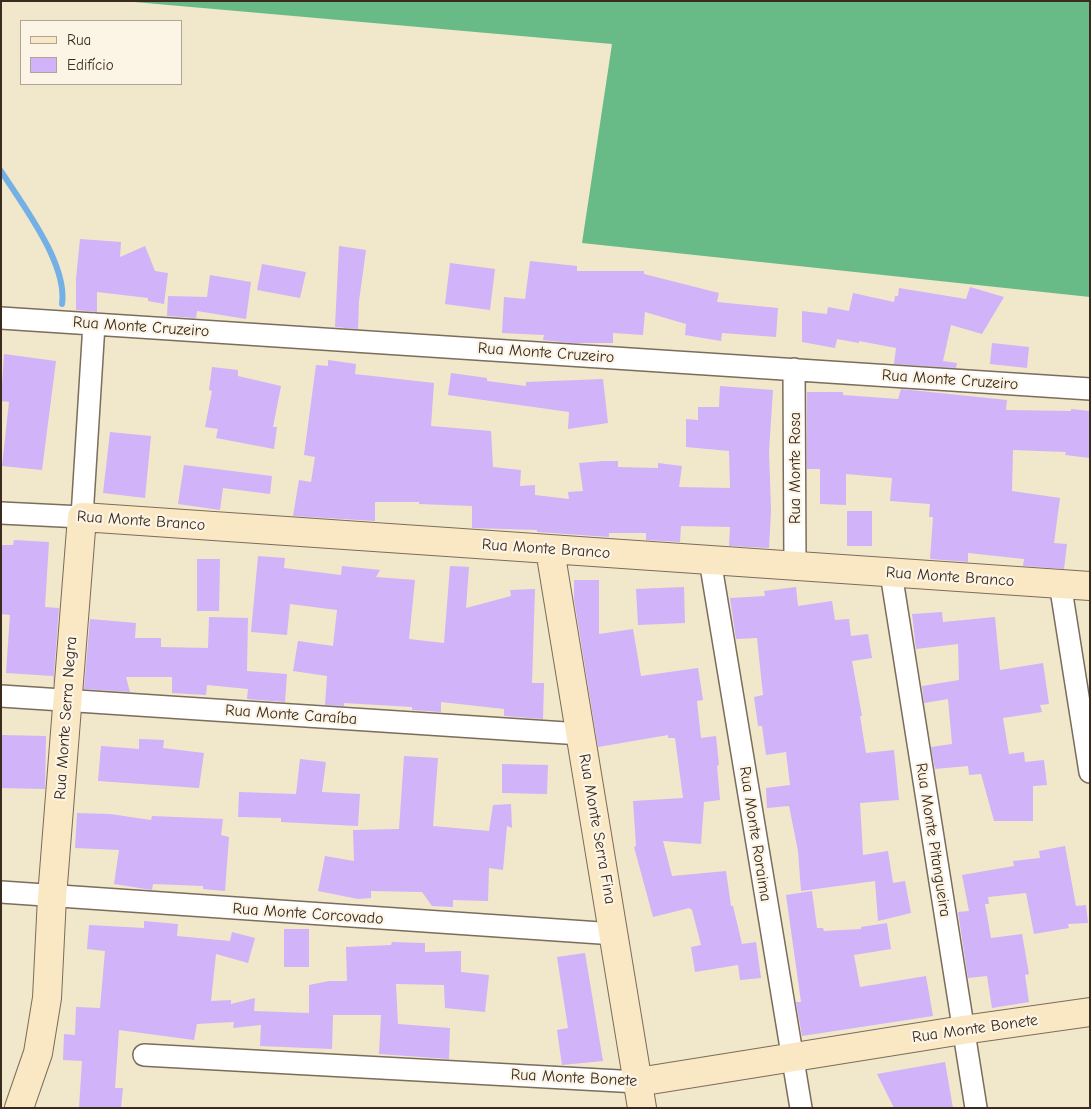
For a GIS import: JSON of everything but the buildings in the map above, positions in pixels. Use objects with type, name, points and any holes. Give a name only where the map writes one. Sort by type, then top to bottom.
[{"type":"street","name":"Rua Monte Cruzeiro","points":[[1,318],[1090,389]]},
{"type":"street","name":"Rua Monte Serra Negra","points":[[19,1108],[38,1053],[48,998],[52,897],[82,517],[94,324]]},
{"type":"street","name":"Rua Monte Rosa","points":[[794,370],[795,566]]},
{"type":"street","name":"Rua Monte Branco","points":[[1,513],[1090,586]]},
{"type":"street","name":"Rua Monte Serra Fina","points":[[550,550],[615,934],[640,1095]]},
{"type":"street","name":"Rua Monte Roraima","points":[[710,560],[801,1108]]},
{"type":"street","name":"Rua Monte Pitangueira","points":[[891,573],[976,1108]]},
{"type":"street","points":[[1060,584],[1090,772]]},
{"type":"street","name":"Rua Monte Caraíba","points":[[1,696],[581,734]]},
{"type":"street","name":"Rua Monte Corcovado","points":[[1,892],[52,897],[615,934]]},
{"type":"street","name":"Rua Monte Bonete","points":[[144,1055],[640,1095],[792,1058],[963,1030],[1090,1012]]},
{"type":"green space","points":[[123,1],[1090,1],[1090,297],[582,243],[612,44]]},
{"type":"waterway","points":[[1,171],[42,235],[51,253],[62,288],[62,304]]}]
